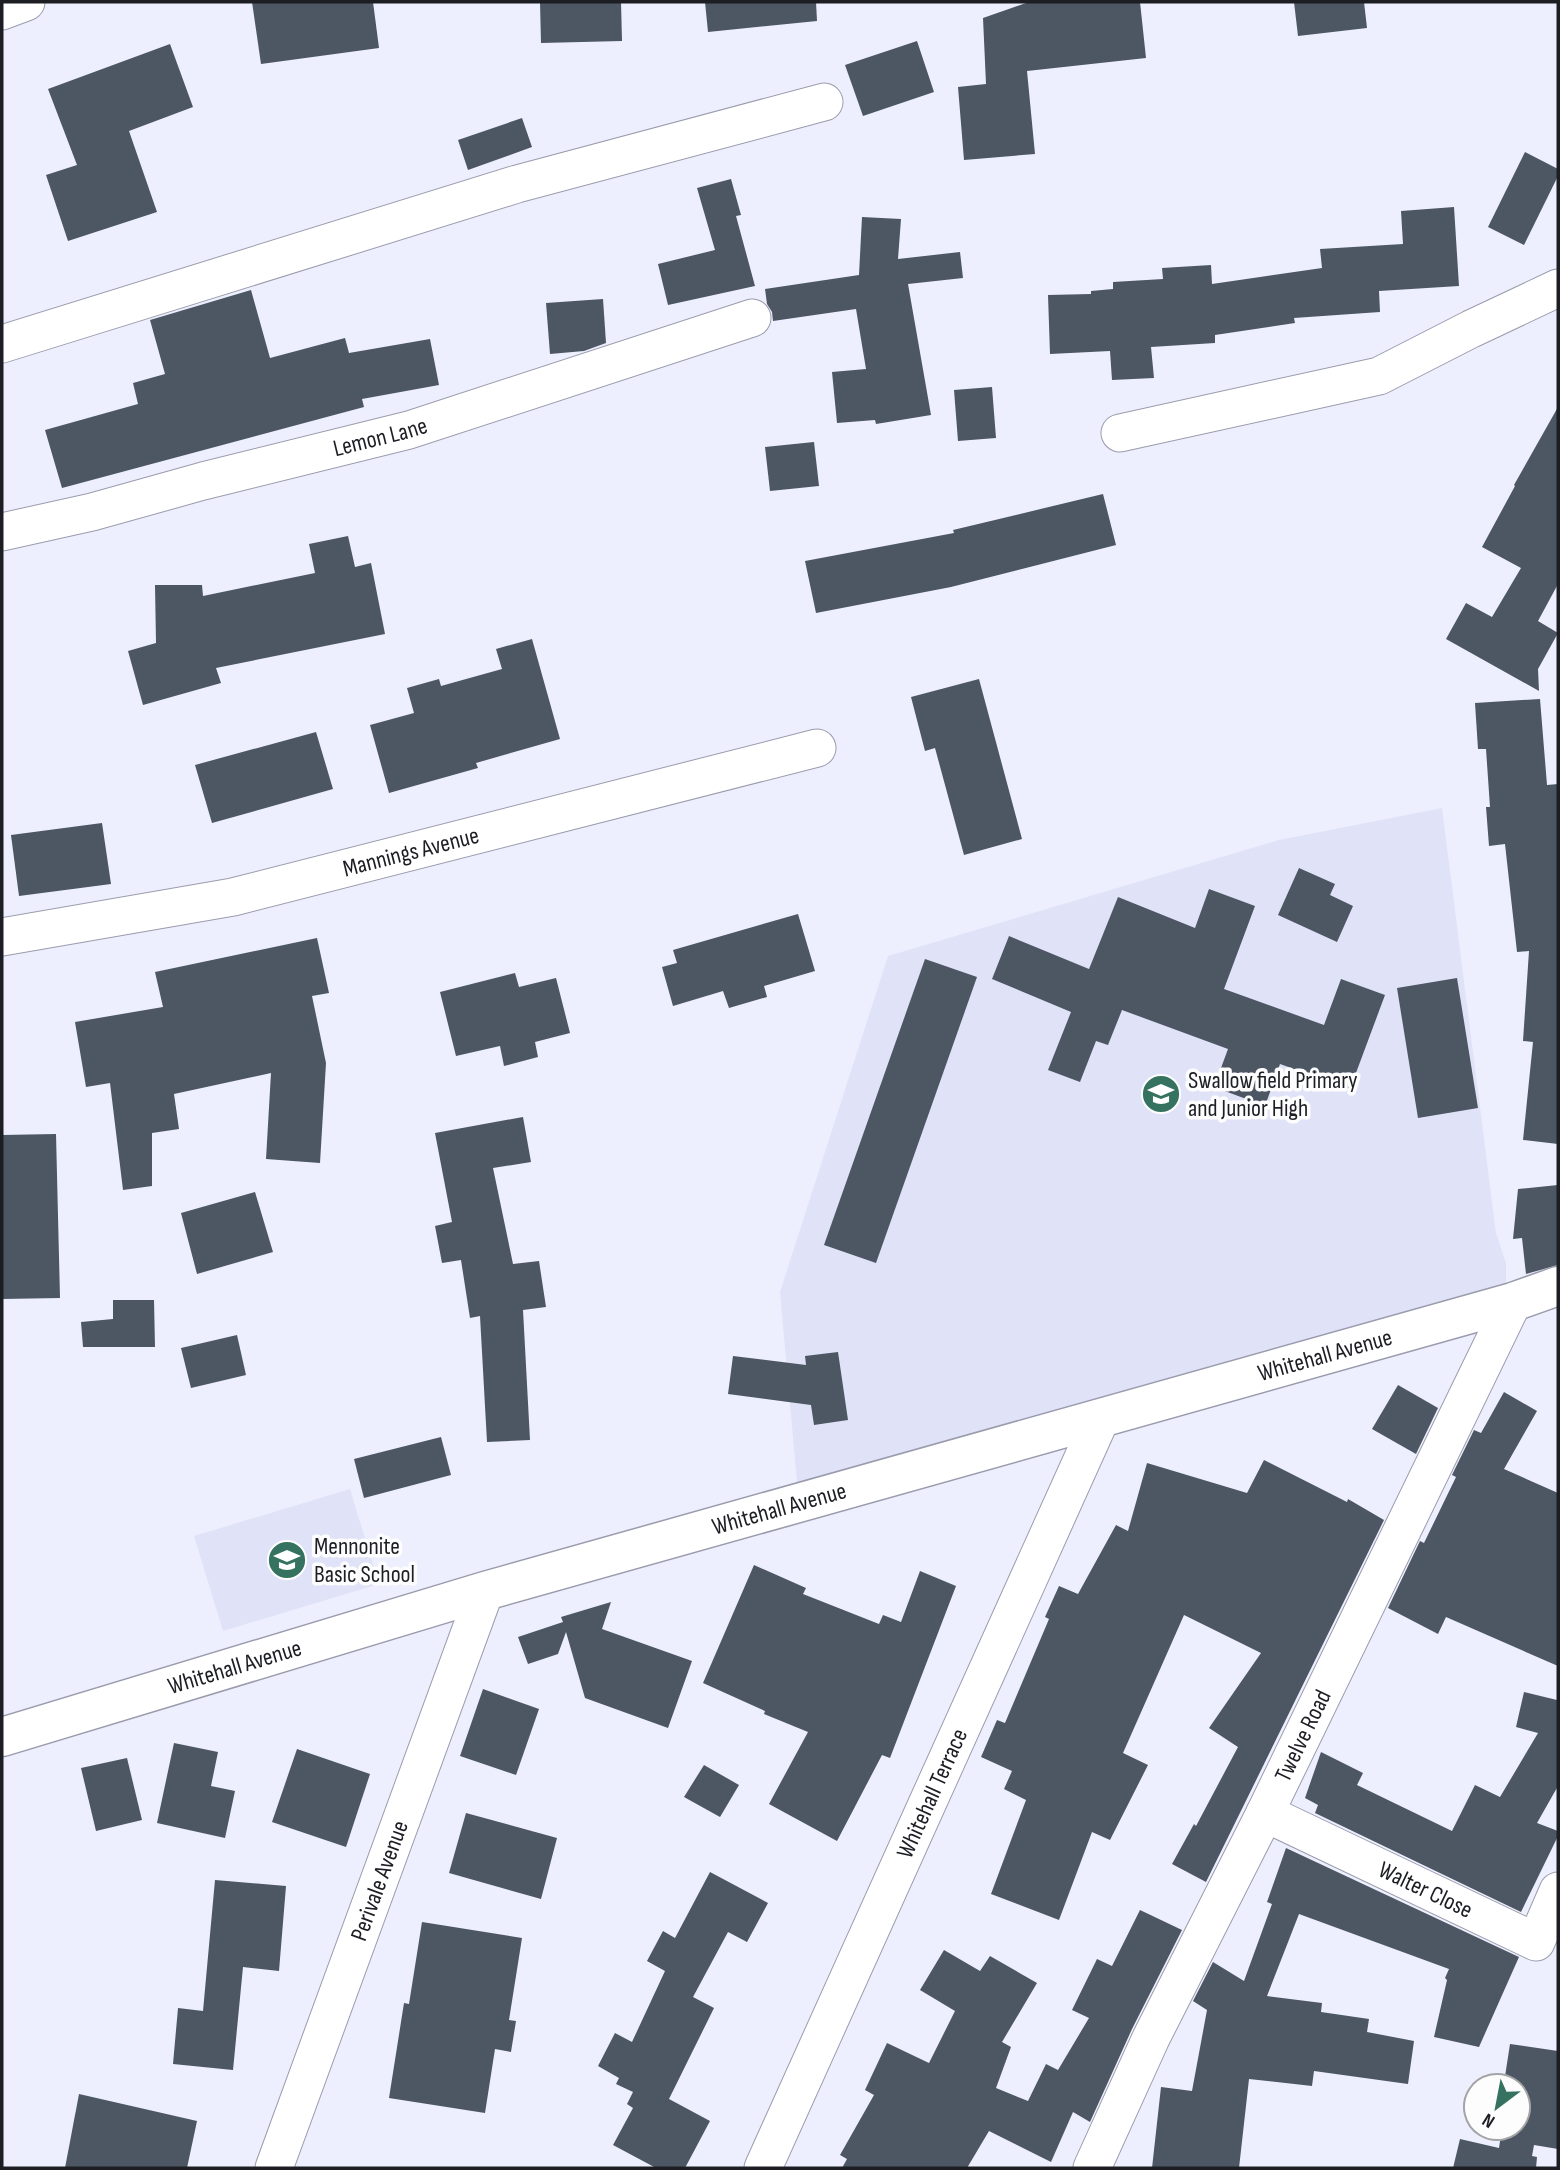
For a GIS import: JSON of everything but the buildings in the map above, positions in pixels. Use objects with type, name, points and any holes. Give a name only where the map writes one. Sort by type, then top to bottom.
[{"type":"street","points":[[2,11],[26,2]]},
{"type":"street","points":[[2,344],[517,184],[824,102]]},
{"type":"street","points":[[1120,433],[1379,376],[1558,288]]},
{"type":"street","name":"Lemon Lane","points":[[2,532],[92,512],[203,481],[409,430],[752,318]]},
{"type":"street","name":"Mannings Avenue","points":[[2,937],[233,897],[817,748]]},
{"type":"street","name":"Whitehall Avenue","points":[[2,1737],[485,1591],[1513,1302],[1558,1286]]},
{"type":"street","name":"Twelve Road","points":[[1092,2168],[1151,2038],[1265,1814],[1513,1302]]},
{"type":"street","name":"Whitehall Terrace","points":[[763,2168],[1101,1418]]},
{"type":"street","name":"Perivale Avenue","points":[[274,2168],[485,1591]]},
{"type":"street","name":"Walter Close","points":[[1265,1814],[1536,1942],[1558,1891]]},
{"type":"shaded area","name":"Swallow field Primary and Junior High","points":[[1442,808],[1496,1233],[1506,1263],[1506,1290],[798,1494],[780,1292],[888,956],[1279,840]]},
{"type":"shaded area","name":"Mennonite Basic School","points":[[350,1489],[379,1584],[223,1631],[194,1536]]},
{"type":"place","name":"Swallow field Primary and Junior High","points":[[1161,1094]]},
{"type":"place","name":"Mennonite Basic School","points":[[287,1560]]}]
